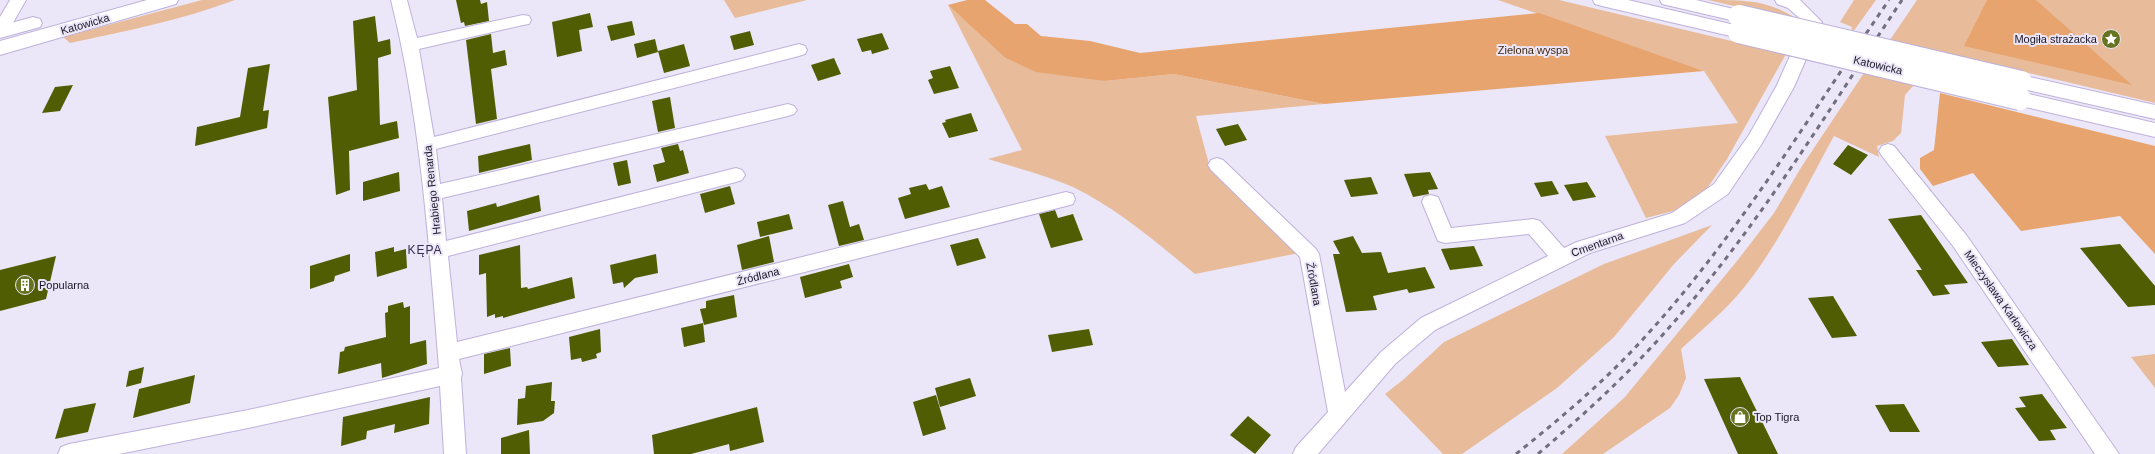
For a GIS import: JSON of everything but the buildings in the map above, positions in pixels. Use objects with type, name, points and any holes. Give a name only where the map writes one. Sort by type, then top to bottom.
[{"type":"main road","name":"Katowicka","points":[[0,31],[115,0]]},
{"type":"main road","name":"Katowicka","points":[[0,48],[169,0]]},
{"type":"main road","name":"Katowicka","points":[[1602,0],[1739,24],[2021,90],[2155,130]]},
{"type":"main road","name":"Katowicka","points":[[1669,0],[1739,24]]},
{"type":"main road","points":[[0,58],[52,33]]},
{"type":"main road","name":"Katowicka","points":[[2021,90],[2155,112]]},
{"type":"street","points":[[0,31],[18,0]]},
{"type":"street","name":"Hrabiego Renarda","points":[[399,0],[411,45],[427,145],[452,374],[456,454]]},
{"type":"street","name":"Cmentarna","points":[[1304,454],[1339,416],[1388,358],[1428,324],[1584,247],[1678,218],[1721,189],[1762,128],[1785,87],[1814,22],[1794,4],[1783,0]]},
{"type":"street","points":[[411,45],[523,20]]},
{"type":"street","points":[[427,145],[799,50]]},
{"type":"street","points":[[432,193],[788,110]]},
{"type":"street","name":"Mieczysława Karłowicza","points":[[1888,151],[1960,241],[2108,454]]},
{"type":"street","name":"Źródlana","points":[[1217,165],[1309,254],[1339,416]]},
{"type":"street","points":[[438,251],[736,175]]},
{"type":"street","name":"Źródlana","points":[[449,353],[1066,199]]},
{"type":"street","points":[[1431,202],[1445,236],[1533,226],[1561,258]]},
{"type":"street","points":[[69,454],[248,419],[452,374]]},
{"type":"shaded area","points":[[202,0],[235,0],[174,19],[112,34],[70,43],[63,37]]},
{"type":"shaded area","points":[[724,0],[807,0],[735,18]]},
{"type":"shaded area","points":[[1498,0],[1559,0],[1786,54],[1727,159],[1704,193],[1677,210],[1646,218],[1605,136],[1738,123],[1704,71]]},
{"type":"shaded area","points":[[1708,0],[1746,1],[1768,5],[1789,14],[1800,21]]},
{"type":"shaded area","points":[[1854,0],[1876,0],[1850,36],[1852,27],[1840,22]]},
{"type":"shaded area","points":[[1917,0],[2155,0],[2155,103],[1890,40]]},
{"type":"shaded area","points":[[948,5],[1004,57],[1105,81],[1174,74],[1324,104],[1196,116],[1209,164],[1299,253],[1195,274],[1136,227],[1106,205],[1090,196],[1073,187],[1052,179],[988,159],[1022,150]]},
{"type":"shaded area","points":[[1864,73],[1914,85],[1905,95],[1901,133],[1893,141],[1877,146],[1879,157],[1834,136],[1777,240],[1751,279],[1716,317],[1681,349],[1686,378],[1679,395],[1670,408],[1603,454],[1562,454],[1624,398],[1737,261],[1774,213],[1802,166]]},
{"type":"shaded area","points":[[1712,225],[1674,264],[1614,337],[1557,388],[1462,454],[1443,454],[1385,394],[1404,379],[1444,342],[1604,264]]},
{"type":"shaded area","points":[[2155,354],[2155,388],[2131,357]]},
{"type":"green space","name":"Zielona wyspa","points":[[967,0],[985,0],[1015,24],[1027,24],[1041,36],[1090,41],[1140,53],[1539,13],[1704,71],[1324,104],[1174,74],[1105,81],[1036,72],[1004,57],[948,5]]},
{"type":"green space","points":[[1987,0],[2036,0],[2132,85],[1964,46]]},
{"type":"green space","points":[[1940,93],[2155,146],[2155,254],[2120,216],[2021,231],[1973,173],[1933,186],[1920,169],[1920,158],[1934,150]]},
{"type":"railway","points":[[1516,454],[1566,413],[1614,369],[1644,338],[1678,299],[1711,258],[1772,174],[1889,0]]},
{"type":"railway","points":[[1538,454],[1619,381],[1681,314],[1716,272],[1749,228],[1811,138],[1902,0]]},
{"type":"place","name":"Mogiła strażacka","points":[[2111,39]]},
{"type":"place","name":"Popularna","points":[[25,285]]},
{"type":"place","name":"Top Tigra","points":[[1740,417]]},
{"type":"district","name":"KĘPA","points":[[425,250]]}]
